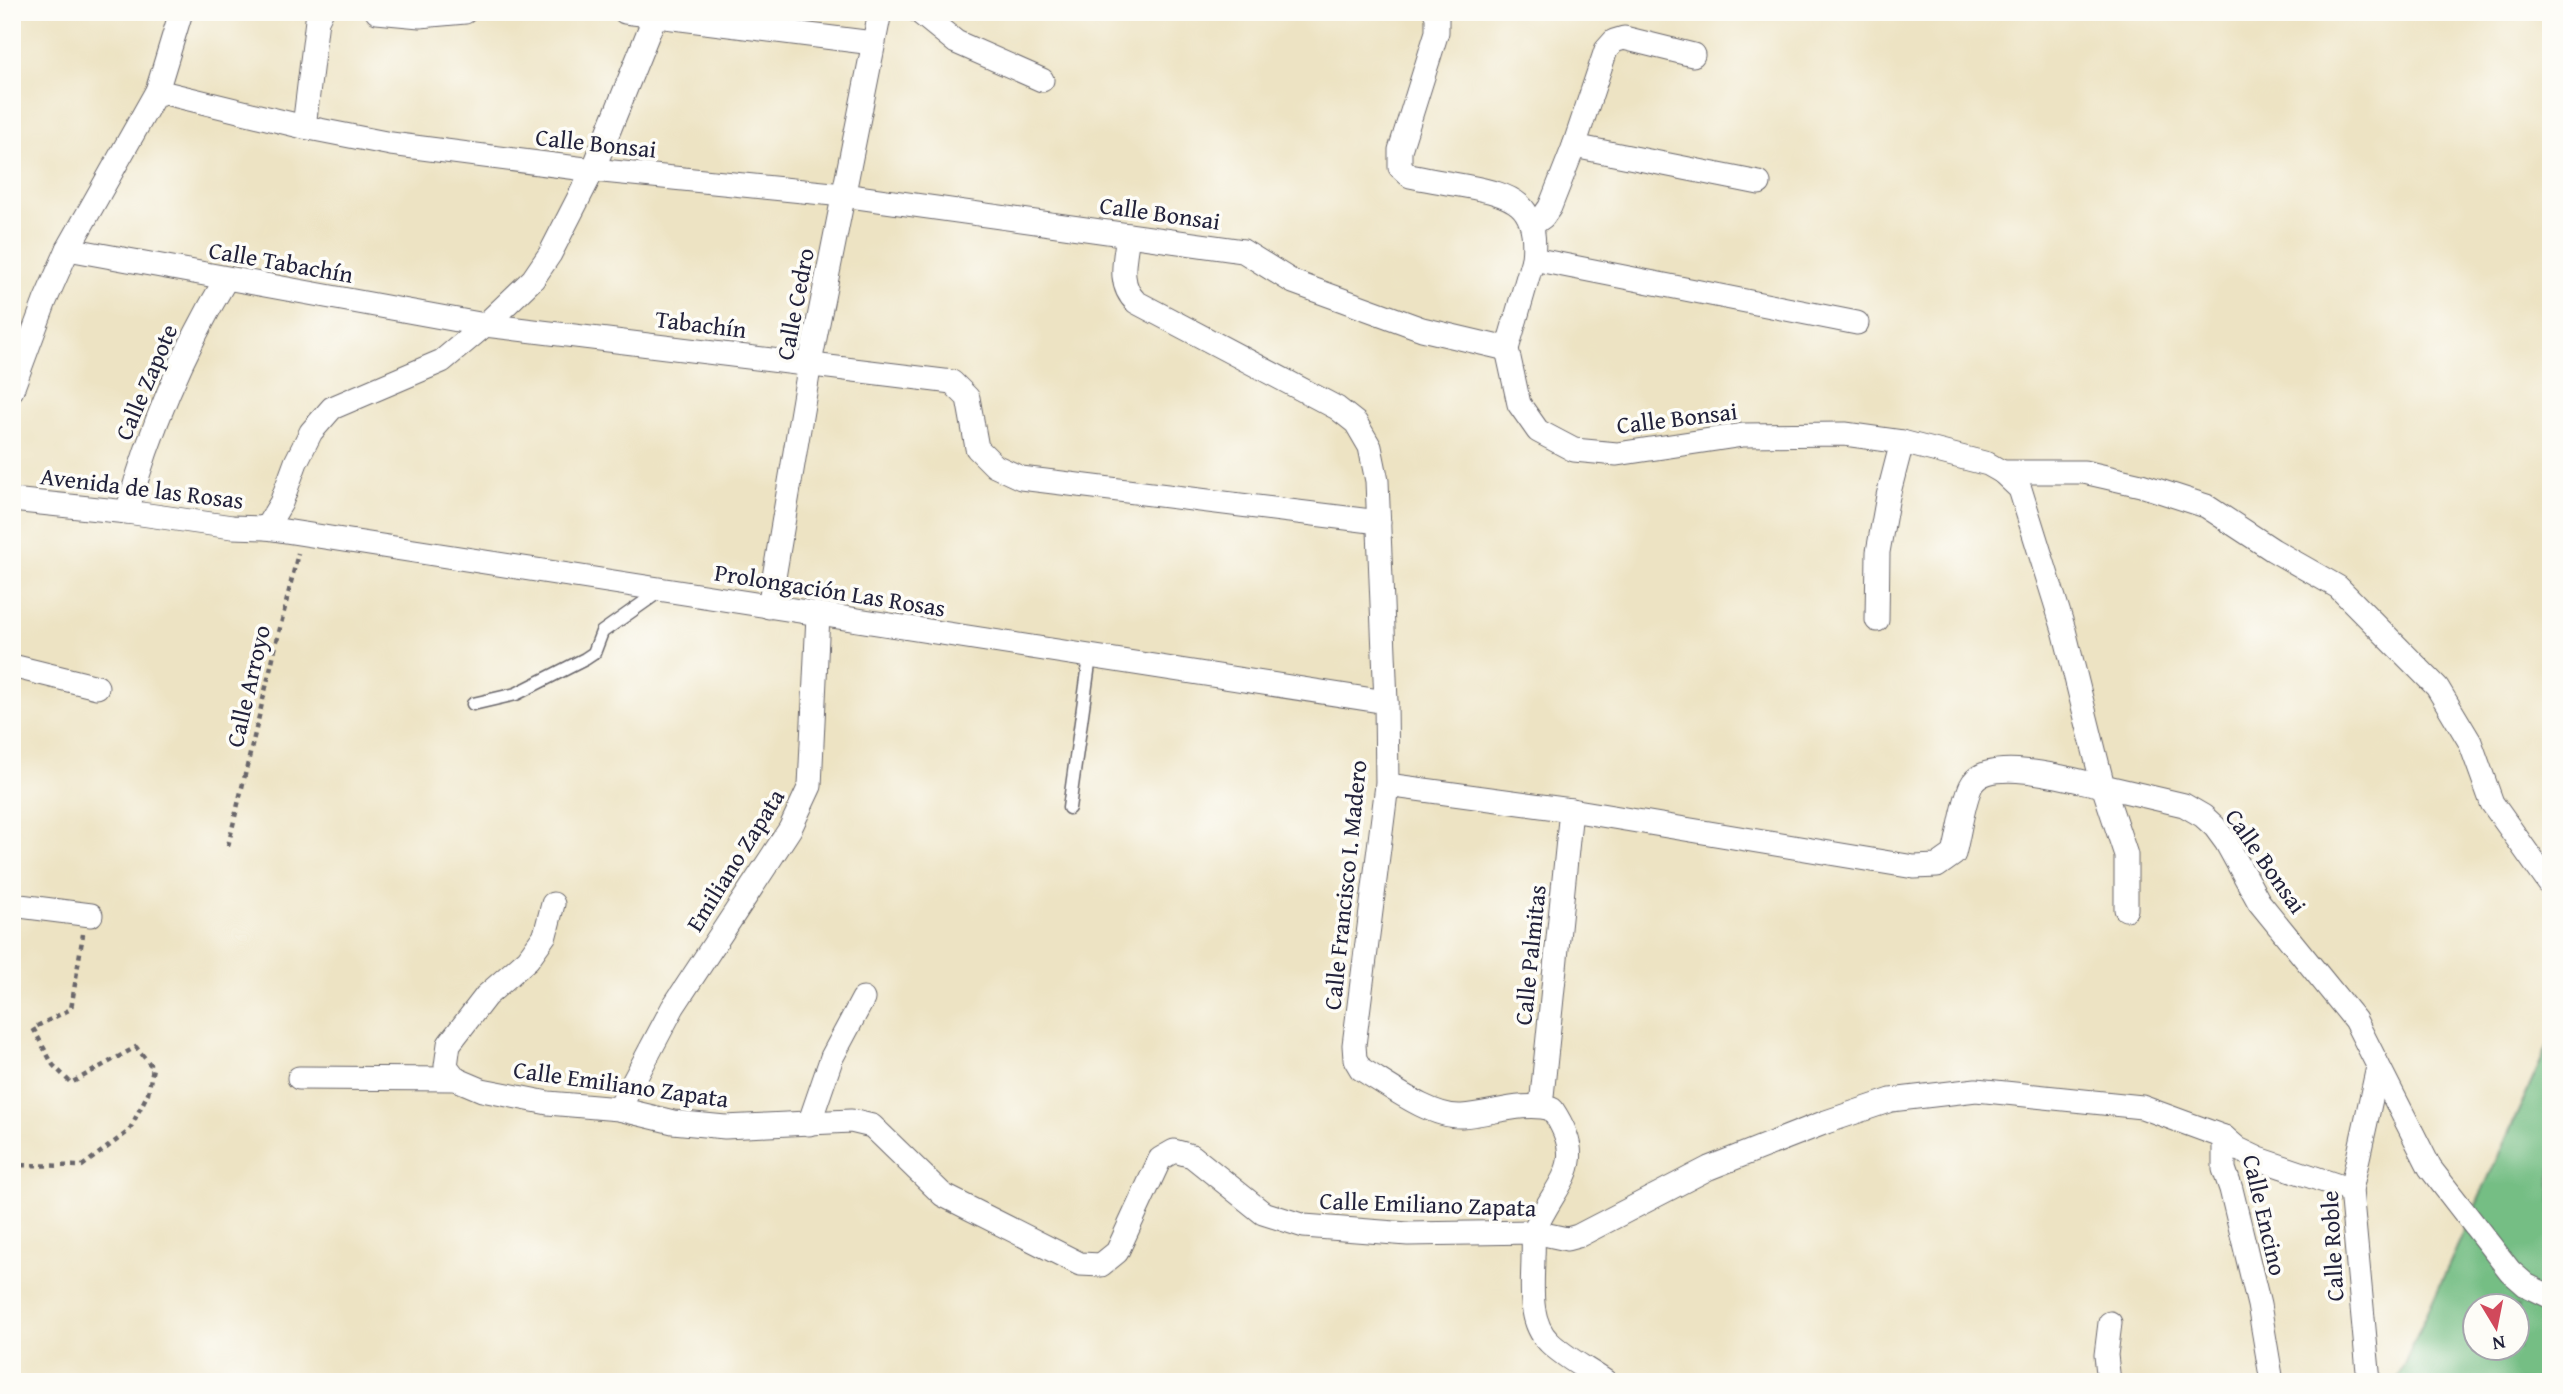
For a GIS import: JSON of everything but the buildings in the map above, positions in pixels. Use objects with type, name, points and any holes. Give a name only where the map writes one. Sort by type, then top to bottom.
[{"type":"street","points":[[12,390],[45,301],[68,249],[158,91],[181,12]]},
{"type":"street","points":[[304,127],[317,20],[321,12]]},
{"type":"street","points":[[377,12],[420,16],[466,12]]},
{"type":"street","points":[[625,12],[873,43]]},
{"type":"street","name":"Calle Cedro","points":[[769,607],[810,363],[880,12]]},
{"type":"street","points":[[919,12],[956,43],[1042,80]]},
{"type":"street","points":[[1435,12],[1437,32],[1400,150],[1400,167],[1410,176],[1502,193],[1520,205],[1532,225],[1533,259],[1507,349]]},
{"type":"street","name":"Avenida de las Rosas","points":[[12,499],[220,525],[266,528],[281,503],[296,461],[311,432],[332,408],[442,361],[533,279],[550,254],[593,170],[655,16]]},
{"type":"street","points":[[1532,225],[1543,217],[1550,207],[1574,146],[1606,50],[1614,41],[1625,38],[1693,55]]},
{"type":"street","name":"Calle Bonsai","points":[[158,91],[304,127],[391,144],[593,170],[843,195],[1243,251],[1293,282],[1422,329],[1507,349],[1519,404],[1538,431],[1574,450],[1617,454],[1742,435],[1845,434],[1902,442],[1988,464],[2002,472]]},
{"type":"street","points":[[1574,146],[1759,183]]},
{"type":"street","name":"Calle Francisco I. Madero","points":[[1128,235],[1123,284],[1128,295],[1136,302],[1337,408],[1356,423],[1370,447],[1377,481],[1387,785],[1354,1045],[1355,1059],[1361,1069],[1442,1115],[1461,1116],[1532,1105],[1541,1106]]},
{"type":"street","name":"Calle Tabachín","points":[[68,249],[485,325]]},
{"type":"street","points":[[1533,259],[1857,323]]},
{"type":"street","name":"Calle Zapote","points":[[127,512],[166,393],[184,354],[226,279]]},
{"type":"street","name":"Tabachín","points":[[485,325],[952,382],[968,398],[977,448],[995,466],[1021,478],[1379,522]]},
{"type":"street","points":[[1877,621],[1878,552],[1888,496],[1902,442]]},
{"type":"street","points":[[2002,472],[2020,489],[2064,629],[2103,786],[2126,855],[2126,909]]},
{"type":"street","points":[[2002,472],[2084,472],[2141,485],[2206,506],[2273,550],[2338,587],[2437,687],[2470,742],[2492,803],[2551,886]]},
{"type":"street","name":"Prolongación Las Rosas","points":[[266,528],[302,536],[1386,702]]},
{"type":"street","name":"Emiliano Zapata","points":[[619,1110],[673,1007],[790,828],[810,786],[818,615]]},
{"type":"street","points":[[12,666],[97,687]]},
{"type":"street","name":"Calle Bonsai","points":[[1387,785],[1572,810],[1914,867],[1937,866],[1954,854],[1971,784],[1988,771],[2014,769],[2184,805],[2215,827],[2259,902],[2355,1020],[2430,1168],[2446,1191],[2510,1271],[2526,1285],[2551,1297]]},
{"type":"street","name":"Calle Palmitas","points":[[1541,1106],[1572,810]]},
{"type":"street","points":[[456,1079],[446,1066],[449,1044],[486,996],[528,959],[545,935],[553,904]]},
{"type":"street","points":[[12,905],[91,915]]},
{"type":"street","points":[[809,1124],[832,1058],[863,999]]},
{"type":"street","name":"Calle Roble","points":[[2369,1382],[2351,1190],[2378,1067]]},
{"type":"street","name":"Calle Emiliano Zapata","points":[[299,1078],[456,1079],[482,1090],[548,1103],[619,1110],[673,1122],[725,1127],[851,1121],[873,1126],[943,1195],[1080,1264],[1101,1265],[1117,1252],[1160,1159],[1174,1151],[1192,1156],[1263,1213],[1304,1227],[1408,1234],[1534,1232],[1567,1239],[1578,1236],[1709,1168],[1826,1122],[1891,1100],[1976,1090],[2142,1107],[2224,1138],[2238,1149],[2259,1159],[2351,1190]]},
{"type":"street","points":[[1541,1106],[1552,1109],[1565,1128],[1571,1150],[1567,1173],[1534,1232],[1532,1299],[1537,1323],[1548,1342],[1606,1382]]},
{"type":"street","name":"Calle Encino","points":[[2224,1138],[2224,1169],[2259,1304],[2272,1382]]},
{"type":"street","points":[[2109,1382],[2106,1355],[2110,1323]]},
{"type":"lane","points":[[473,704],[516,694],[585,659],[594,653],[602,632],[660,591]]},
{"type":"lane","points":[[1069,808],[1090,657]]},
{"type":"path","name":"Calle Arroyo","points":[[228,846],[302,536]]},
{"type":"path","points":[[12,1165],[82,1166],[129,1131],[148,1093],[153,1068],[136,1047],[71,1083],[53,1065],[33,1028],[72,1009],[83,929],[91,915]]},
{"type":"green space","points":[[2551,1039],[2551,1382],[2396,1382]]}]
